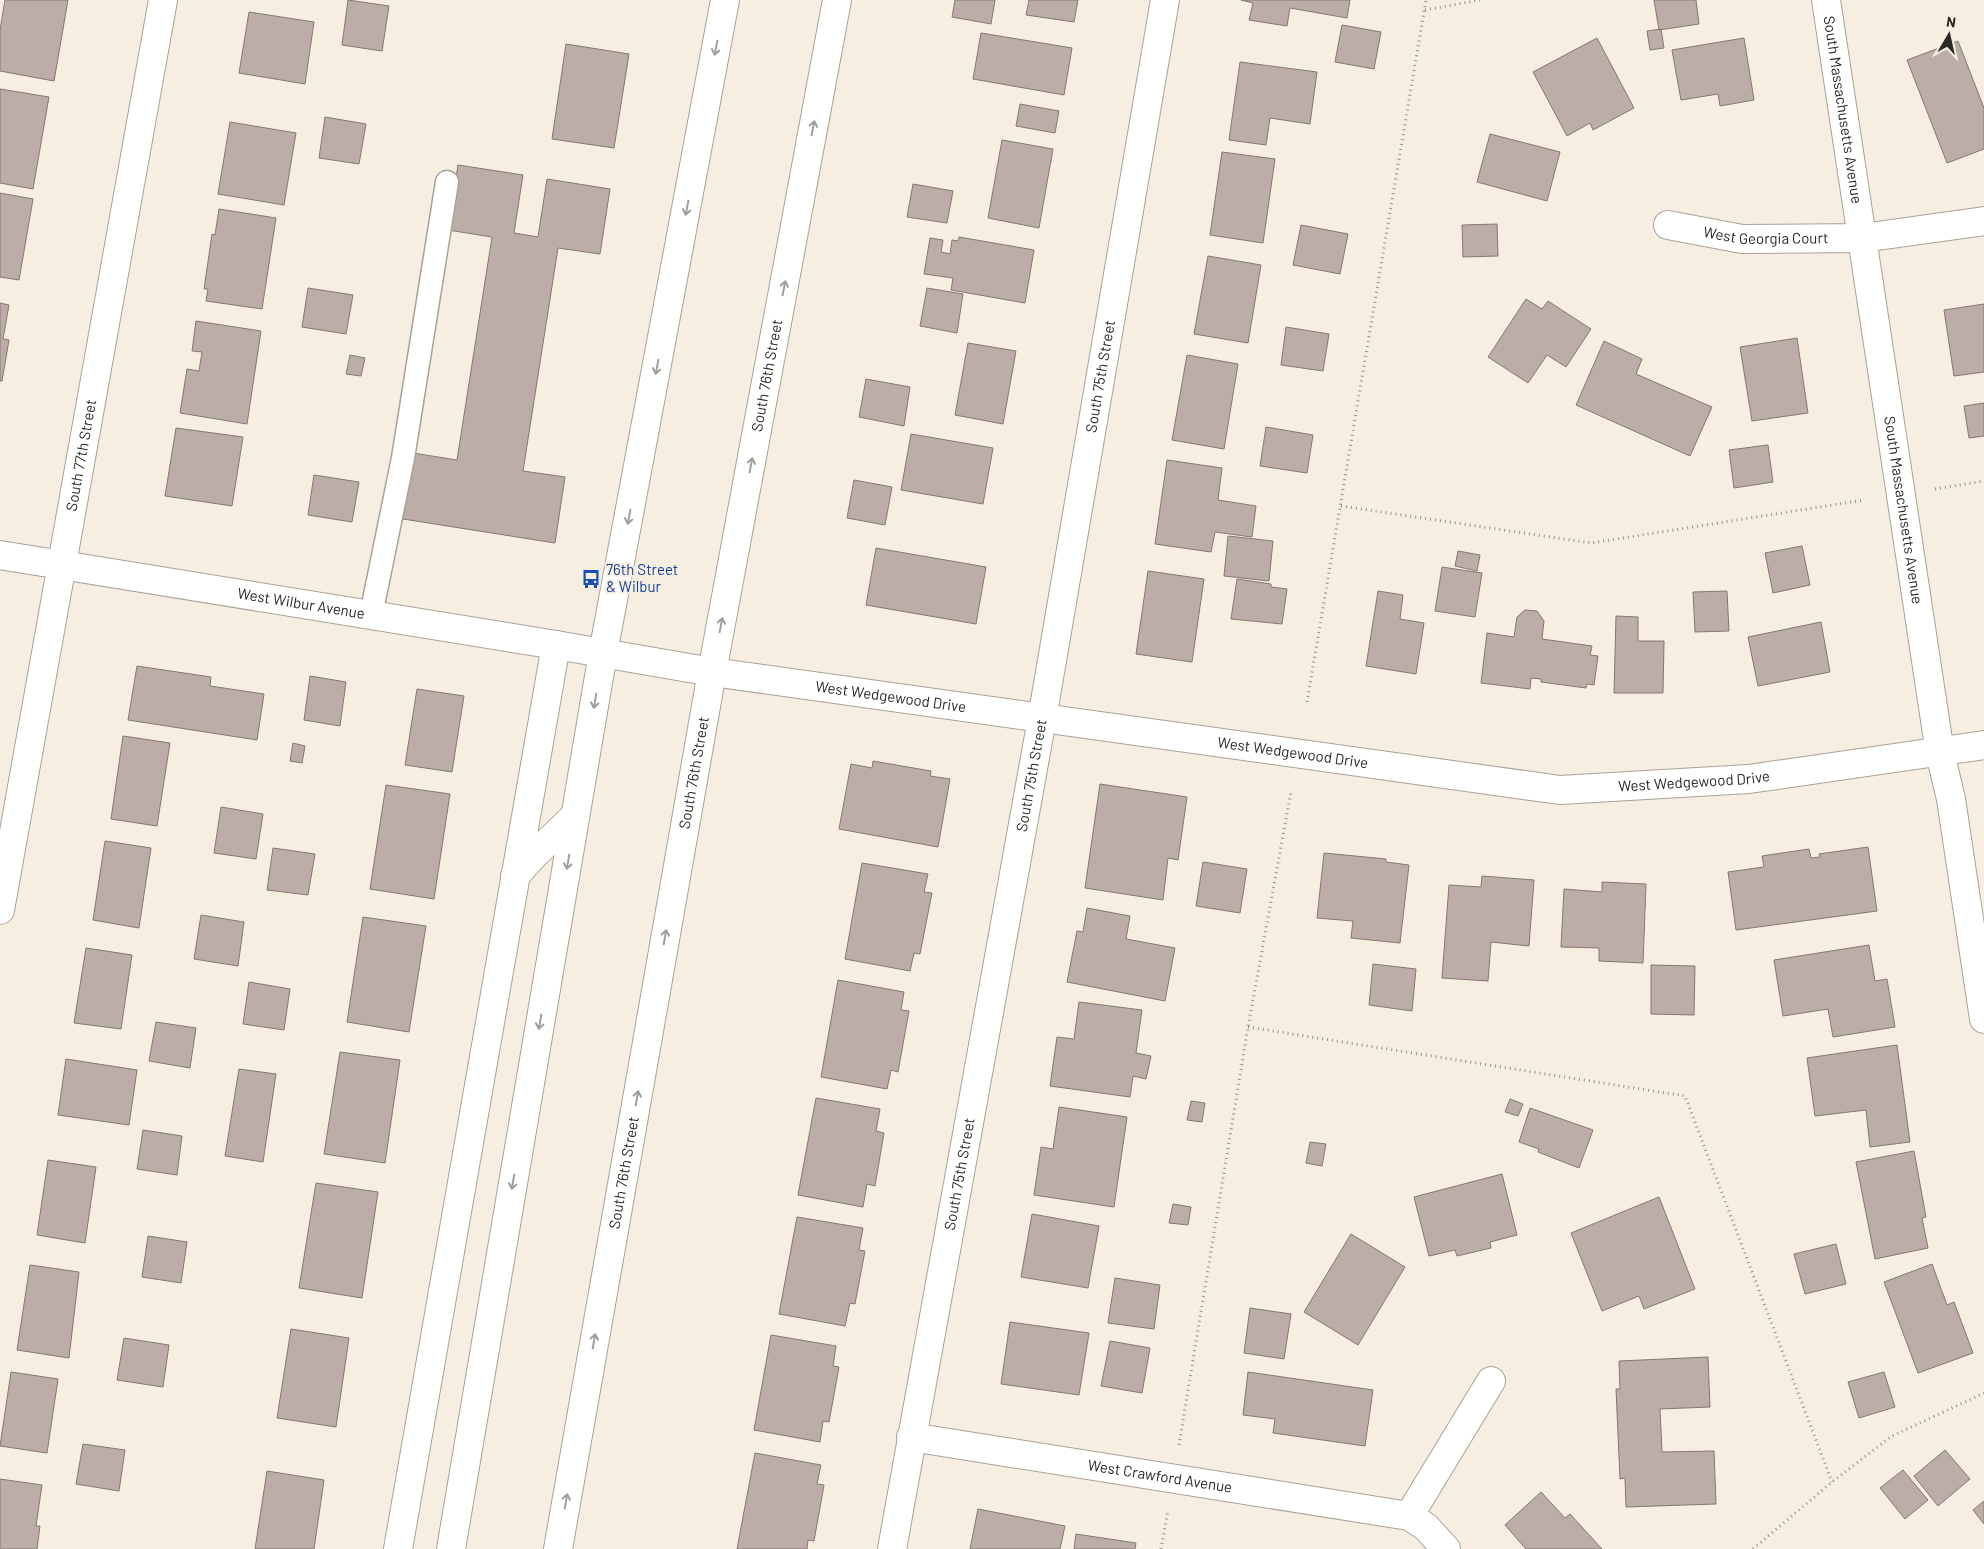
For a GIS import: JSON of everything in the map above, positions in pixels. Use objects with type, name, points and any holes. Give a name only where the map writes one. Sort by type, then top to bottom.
[{"type":"street","name":"South 77th Street","points":[[0,910],[60,564],[163,0]]},
{"type":"street","points":[[451,1549],[603,653],[725,0]]},
{"type":"street","name":"South 76th Street","points":[[558,1549],[712,672],[837,0]]},
{"type":"street","name":"South 75th Street","points":[[892,1549],[1042,719],[1165,0]]},
{"type":"street","name":"South Massachusetts Avenue","points":[[1826,0],[1940,753],[1950,799],[1984,1019]]},
{"type":"street","name":"West Georgia Court","points":[[1668,225],[1742,239],[1863,238],[1984,221]]},
{"type":"street","name":"West Wilbur Avenue","points":[[0,555],[603,653]]},
{"type":"street","points":[[398,1549],[556,645]]},
{"type":"street","name":"West Wedgewood Drive","points":[[603,653],[712,672],[1560,790],[1749,779],[1940,753],[1984,745]]},
{"type":"street","points":[[516,876],[534,855],[576,816]]},
{"type":"street","points":[[1409,1516],[1491,1381]]},
{"type":"street","name":"West Crawford Avenue","points":[[911,1438],[1409,1516],[1426,1527],[1446,1549]]},
{"type":"lane","points":[[371,615],[403,458],[447,182]]},
{"type":"path","points":[[1307,702],[1426,0]]},
{"type":"path","points":[[1424,10],[1480,0]]},
{"type":"path","points":[[1935,489],[1984,481]]},
{"type":"path","points":[[1341,506],[1591,543],[1864,500]]},
{"type":"path","points":[[1161,1549],[1248,1027],[1291,792]]},
{"type":"path","points":[[1248,1027],[1685,1096],[1832,1482]]},
{"type":"path","points":[[1754,1549],[1832,1482],[1892,1436],[1984,1392]]},
{"type":"building","points":[[5,0],[68,0],[54,81],[0,71],[0,30]]},
{"type":"building","points":[[348,0],[389,6],[382,51],[342,45]]},
{"type":"building","points":[[955,0],[995,0],[991,24],[952,17]]},
{"type":"building","points":[[1029,0],[1078,0],[1074,22],[1026,15]]},
{"type":"building","points":[[1241,0],[1350,0],[1347,18],[1290,8],[1287,26],[1249,20],[1253,3]]},
{"type":"building","points":[[1654,0],[1696,0],[1699,24],[1659,30]]},
{"type":"building","points":[[249,12],[314,22],[305,84],[239,73]]},
{"type":"building","points":[[1342,25],[1381,32],[1374,69],[1335,62]]},
{"type":"building","points":[[1661,29],[1664,48],[1650,50],[1647,31]]},
{"type":"building","points":[[981,33],[1072,48],[1064,95],[973,79]]},
{"type":"building","points":[[1597,38],[1634,108],[1593,130],[1590,123],[1567,136],[1533,72]]},
{"type":"building","points":[[1744,38],[1754,100],[1720,106],[1718,94],[1681,100],[1672,50]]},
{"type":"building","points":[[1958,41],[1984,108],[1984,149],[1947,163],[1907,60]]},
{"type":"building","points":[[566,44],[629,54],[614,148],[552,139]]},
{"type":"building","points":[[1240,62],[1317,72],[1310,124],[1270,118],[1266,145],[1229,140]]},
{"type":"building","points":[[0,89],[49,97],[33,189],[0,183]]},
{"type":"building","points":[[1020,104],[1059,111],[1055,133],[1016,126]]},
{"type":"building","points":[[325,117],[366,124],[359,164],[319,158]]},
{"type":"building","points":[[230,122],[296,133],[284,205],[218,194]]},
{"type":"building","points":[[1490,134],[1560,152],[1547,201],[1477,182]]},
{"type":"building","points":[[1002,140],[1053,149],[1039,228],[988,218]]},
{"type":"building","points":[[1222,152],[1275,159],[1263,243],[1210,235]]},
{"type":"building","points":[[458,165],[523,175],[514,233],[538,237],[547,179],[610,189],[600,254],[558,248],[523,471],[565,477],[555,543],[403,519],[413,453],[457,460],[492,237],[448,230]]},
{"type":"building","points":[[913,184],[953,191],[947,223],[907,217]]},
{"type":"building","points":[[0,193],[33,199],[19,280],[0,277]]},
{"type":"building","points":[[219,209],[276,218],[262,309],[206,301],[208,289],[204,289],[212,234],[215,235]]},
{"type":"building","points":[[1497,224],[1498,256],[1463,257],[1462,225]]},
{"type":"building","points":[[1301,225],[1348,234],[1340,274],[1293,265]]},
{"type":"building","points":[[959,237],[1034,250],[1025,303],[951,290],[953,278],[924,274],[930,238],[943,240],[941,252],[950,254],[952,240],[958,241]]},
{"type":"building","points":[[1208,256],[1261,265],[1248,343],[1194,334]]},
{"type":"building","points":[[308,288],[353,295],[346,334],[302,327]]},
{"type":"building","points":[[927,288],[963,294],[957,333],[920,326]]},
{"type":"building","points":[[1526,299],[1542,309],[1548,301],[1591,329],[1566,367],[1547,355],[1528,383],[1488,357]]},
{"type":"building","points":[[0,303],[9,305],[3,339],[9,340],[2,381],[0,381]]},
{"type":"building","points":[[1984,304],[1984,372],[1954,376],[1944,310]]},
{"type":"building","points":[[196,321],[261,331],[247,424],[180,413],[187,369],[199,371],[202,352],[192,351]]},
{"type":"building","points":[[1286,327],[1329,334],[1323,371],[1281,365]]},
{"type":"building","points":[[1797,338],[1808,413],[1752,421],[1740,347]]},
{"type":"building","points":[[1604,341],[1642,359],[1636,374],[1712,407],[1690,456],[1576,405]]},
{"type":"building","points":[[968,343],[1016,351],[1003,424],[955,415]]},
{"type":"building","points":[[350,355],[365,358],[361,376],[346,374]]},
{"type":"building","points":[[1187,355],[1238,364],[1224,449],[1172,440]]},
{"type":"building","points":[[866,379],[910,387],[904,426],[859,417]]},
{"type":"building","points":[[1984,403],[1984,436],[1969,438],[1964,406]]},
{"type":"building","points":[[1266,427],[1313,435],[1307,473],[1260,466]]},
{"type":"building","points":[[176,428],[243,437],[232,506],[165,496]]},
{"type":"building","points":[[911,434],[993,448],[983,504],[901,490]]},
{"type":"building","points":[[1768,445],[1773,482],[1734,488],[1729,450]]},
{"type":"building","points":[[1167,460],[1222,468],[1218,500],[1256,506],[1252,537],[1215,532],[1211,552],[1155,544]]},
{"type":"building","points":[[314,475],[359,482],[352,522],[308,515]]},
{"type":"building","points":[[854,480],[892,487],[885,525],[847,518]]},
{"type":"building","points":[[1228,536],[1273,541],[1269,581],[1224,576]]},
{"type":"building","points":[[1802,546],[1810,585],[1773,593],[1765,553]]},
{"type":"building","points":[[876,548],[986,567],[976,624],[866,605]]},
{"type":"building","points":[[1458,551],[1480,555],[1477,571],[1455,566]]},
{"type":"building","points":[[1442,567],[1482,573],[1475,617],[1435,611]]},
{"type":"building","points":[[1148,571],[1204,579],[1192,662],[1136,654]]},
{"type":"building","points":[[1237,579],[1271,584],[1271,587],[1287,589],[1282,624],[1231,619]]},
{"type":"building","points":[[1378,591],[1403,595],[1400,619],[1424,623],[1416,674],[1366,666]]},
{"type":"building","points":[[1727,591],[1729,631],[1695,632],[1693,592]]},
{"type":"building","points":[[1525,610],[1537,611],[1544,621],[1542,639],[1592,646],[1590,655],[1598,656],[1594,685],[1587,684],[1586,688],[1541,682],[1541,679],[1531,678],[1530,689],[1481,683],[1487,633],[1514,637],[1517,617]]},
{"type":"building","points":[[1616,616],[1638,617],[1638,641],[1664,641],[1663,693],[1614,693]]},
{"type":"building","points":[[1821,622],[1830,672],[1758,686],[1748,637]]},
{"type":"building","points":[[137,666],[211,677],[210,686],[264,694],[257,740],[128,720]]},
{"type":"building","points":[[310,676],[346,682],[340,726],[304,720]]},
{"type":"building","points":[[417,689],[464,696],[452,772],[405,765]]},
{"type":"building","points":[[123,736],[170,743],[157,826],[111,819]]},
{"type":"building","points":[[293,743],[305,746],[302,763],[290,761]]},
{"type":"building","points":[[873,761],[931,771],[930,776],[950,779],[938,847],[839,829],[851,764],[872,768]]},
{"type":"building","points":[[1100,784],[1187,797],[1178,860],[1168,858],[1163,900],[1085,888]]},
{"type":"building","points":[[386,785],[450,794],[434,899],[370,889]]},
{"type":"building","points":[[221,807],[263,814],[256,859],[214,853]]},
{"type":"building","points":[[105,841],[151,848],[139,928],[93,920]]},
{"type":"building","points":[[1868,847],[1877,911],[1736,930],[1728,872],[1764,867],[1762,856],[1809,849],[1811,858],[1820,857],[1819,854]]},
{"type":"building","points":[[273,848],[315,854],[308,895],[267,890]]},
{"type":"building","points":[[1324,853],[1386,859],[1386,862],[1409,865],[1400,943],[1351,938],[1353,921],[1317,918]]},
{"type":"building","points":[[1203,862],[1247,869],[1240,913],[1196,906]]},
{"type":"building","points":[[862,863],[928,874],[924,892],[932,893],[920,954],[914,953],[910,971],[845,959]]},
{"type":"building","points":[[1482,876],[1534,880],[1529,946],[1491,942],[1488,981],[1442,978],[1449,885],[1481,887]]},
{"type":"building","points":[[1602,882],[1646,884],[1643,963],[1599,961],[1599,948],[1561,947],[1564,889],[1602,892]]},
{"type":"building","points":[[1087,908],[1130,916],[1126,939],[1175,948],[1165,1001],[1067,982],[1077,931],[1083,932]]},
{"type":"building","points":[[201,915],[244,922],[238,966],[194,959]]},
{"type":"building","points":[[363,917],[426,926],[409,1032],[347,1022]]},
{"type":"building","points":[[1869,945],[1875,981],[1887,979],[1895,1027],[1833,1037],[1828,1009],[1783,1016],[1774,960]]},
{"type":"building","points":[[86,948],[132,955],[121,1029],[74,1023]]},
{"type":"building","points":[[1373,964],[1416,969],[1412,1011],[1369,1005]]},
{"type":"building","points":[[1651,965],[1695,966],[1694,1015],[1651,1014]]},
{"type":"building","points":[[838,980],[904,992],[901,1010],[909,1011],[898,1072],[891,1070],[887,1089],[821,1077]]},
{"type":"building","points":[[249,982],[290,989],[284,1030],[243,1024]]},
{"type":"building","points":[[1079,1002],[1142,1010],[1136,1053],[1151,1056],[1146,1079],[1133,1076],[1130,1097],[1050,1086],[1057,1037],[1074,1039]]},
{"type":"building","points":[[156,1022],[196,1028],[190,1068],[149,1061]]},
{"type":"building","points":[[1897,1045],[1910,1142],[1870,1147],[1866,1110],[1815,1116],[1807,1058]]},
{"type":"building","points":[[340,1052],[400,1060],[385,1163],[324,1154]]},
{"type":"building","points":[[66,1059],[137,1070],[129,1125],[58,1115]]},
{"type":"building","points":[[239,1069],[276,1074],[263,1162],[225,1156]]},
{"type":"building","points":[[816,1098],[880,1109],[876,1131],[884,1133],[875,1186],[867,1184],[863,1207],[798,1195]]},
{"type":"building","points":[[1510,1099],[1523,1104],[1518,1116],[1505,1112]]},
{"type":"building","points":[[1191,1101],[1205,1103],[1202,1122],[1187,1120]]},
{"type":"building","points":[[1059,1107],[1127,1117],[1114,1207],[1034,1195],[1041,1147],[1053,1149]]},
{"type":"building","points":[[1530,1108],[1593,1130],[1579,1168],[1538,1152],[1539,1149],[1519,1142]]},
{"type":"building","points":[[143,1130],[182,1136],[177,1175],[137,1169]]},
{"type":"building","points":[[1310,1142],[1326,1144],[1322,1166],[1306,1163]]},
{"type":"building","points":[[1914,1151],[1926,1217],[1922,1218],[1928,1248],[1875,1259],[1856,1162]]},
{"type":"building","points":[[48,1160],[96,1167],[85,1243],[37,1235]]},
{"type":"building","points":[[1502,1174],[1517,1235],[1490,1242],[1491,1248],[1457,1256],[1455,1250],[1429,1256],[1414,1197]]},
{"type":"building","points":[[316,1183],[378,1192],[362,1298],[299,1288]]},
{"type":"building","points":[[1659,1197],[1695,1289],[1644,1309],[1639,1296],[1602,1311],[1571,1233]]},
{"type":"building","points":[[1173,1204],[1191,1207],[1188,1225],[1169,1223]]},
{"type":"building","points":[[1032,1214],[1099,1226],[1088,1288],[1021,1277]]},
{"type":"building","points":[[797,1217],[863,1228],[859,1250],[865,1251],[855,1304],[850,1303],[845,1326],[779,1314]]},
{"type":"building","points":[[1351,1234],[1405,1267],[1358,1345],[1304,1312]]},
{"type":"building","points":[[148,1236],[187,1242],[181,1283],[142,1277]]},
{"type":"building","points":[[1836,1244],[1846,1284],[1805,1294],[1794,1254]]},
{"type":"building","points":[[1932,1264],[1947,1305],[1954,1302],[1973,1353],[1918,1373],[1884,1282]]},
{"type":"building","points":[[30,1265],[79,1272],[69,1358],[17,1350]]},
{"type":"building","points":[[1115,1278],[1160,1285],[1154,1329],[1108,1323]]},
{"type":"building","points":[[1250,1308],[1291,1314],[1284,1359],[1244,1353]]},
{"type":"building","points":[[1010,1322],[1089,1333],[1079,1395],[1001,1384]]},
{"type":"building","points":[[291,1329],[349,1338],[336,1427],[277,1418]]},
{"type":"building","points":[[771,1335],[836,1346],[833,1366],[839,1367],[829,1422],[823,1421],[820,1442],[754,1430]]},
{"type":"building","points":[[124,1338],[169,1345],[163,1387],[117,1380]]},
{"type":"building","points":[[1110,1341],[1150,1348],[1142,1393],[1101,1386]]},
{"type":"building","points":[[1708,1357],[1710,1407],[1660,1409],[1662,1452],[1714,1451],[1716,1504],[1626,1507],[1625,1478],[1620,1479],[1616,1389],[1620,1389],[1619,1361]]},
{"type":"building","points":[[11,1372],[58,1379],[47,1453],[0,1446]]},
{"type":"building","points":[[1248,1372],[1373,1390],[1365,1446],[1273,1433],[1275,1419],[1243,1415]]},
{"type":"building","points":[[1884,1372],[1895,1407],[1859,1418],[1848,1382]]},
{"type":"building","points":[[83,1444],[125,1450],[119,1491],[76,1484]]},
{"type":"building","points":[[1945,1450],[1970,1479],[1938,1506],[1914,1476]]},
{"type":"building","points":[[755,1453],[821,1465],[817,1484],[824,1485],[814,1541],[808,1540],[807,1549],[737,1549]]},
{"type":"building","points":[[1903,1470],[1928,1500],[1905,1519],[1880,1488]]},
{"type":"building","points":[[267,1471],[324,1480],[314,1549],[255,1549]]},
{"type":"building","points":[[0,1479],[42,1485],[36,1526],[40,1526],[37,1549],[0,1549]]},
{"type":"building","points":[[1541,1492],[1565,1518],[1570,1514],[1602,1549],[1526,1549],[1505,1525]]},
{"type":"building","points":[[1984,1501],[1984,1524],[1973,1510]]},
{"type":"building","points":[[978,1509],[1065,1526],[1060,1549],[970,1549]]},
{"type":"building","points":[[1076,1534],[1136,1543],[1135,1549],[1074,1549]]},
{"type":"place","name":"76th Street & Wilbur","points":[[591,579]]}]
